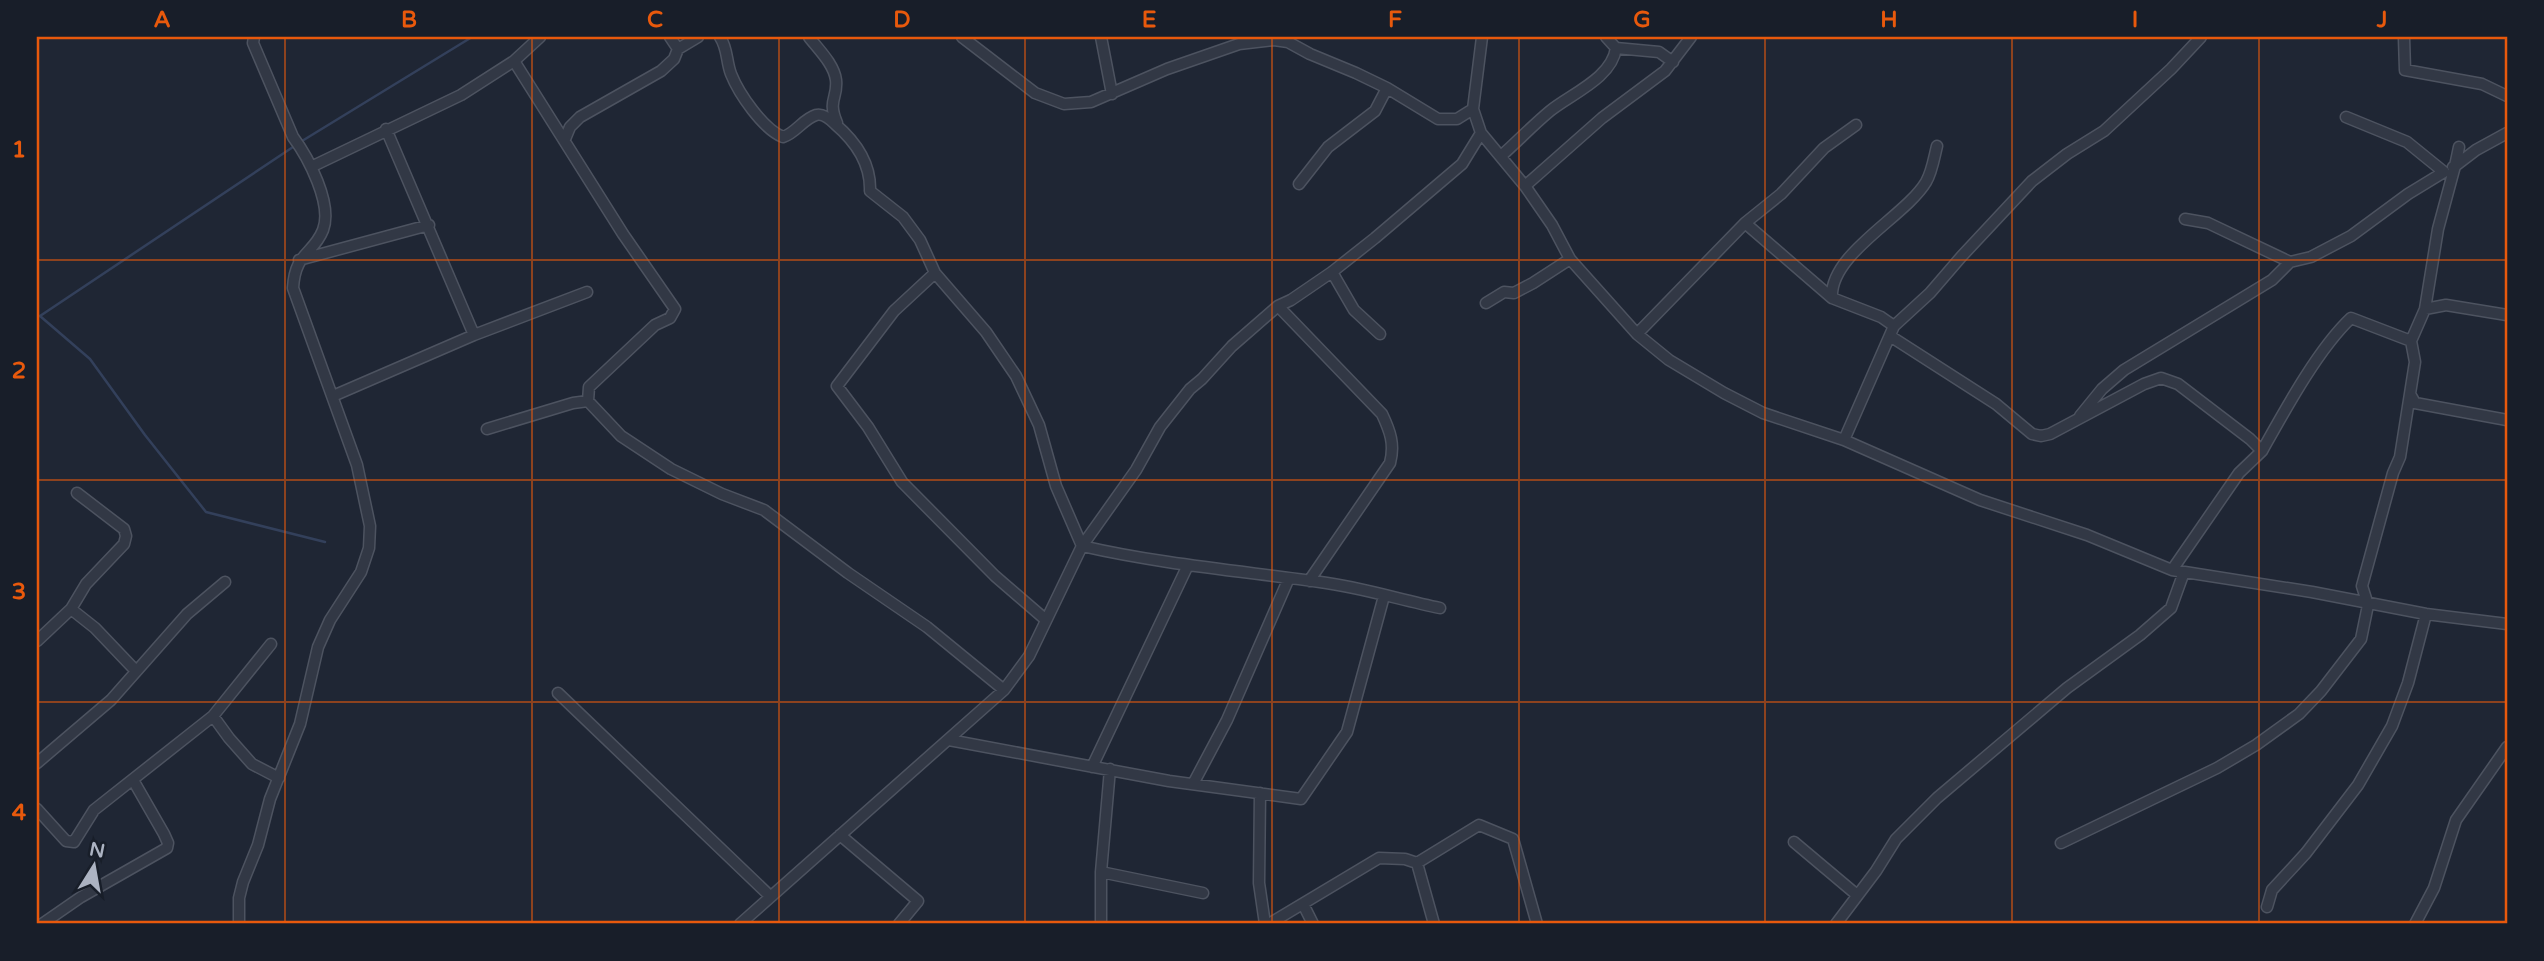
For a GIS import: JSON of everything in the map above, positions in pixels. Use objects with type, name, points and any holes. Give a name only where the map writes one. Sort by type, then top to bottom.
[{"type":"street","points":[[239,924],[239,898],[243,881],[258,845],[270,799],[300,724],[318,647],[330,620],[361,572],[369,548],[370,526],[357,465],[293,288],[299,260],[323,230],[323,201],[312,167],[293,137],[253,43],[254,37]]},
{"type":"street","points":[[312,167],[461,95],[514,61],[540,37]]},
{"type":"street","points":[[670,37],[678,49]]},
{"type":"street","points":[[565,139],[570,127],[580,117],[661,71],[674,60],[678,49],[698,37]]},
{"type":"street","points":[[720,37],[727,47],[730,73],[755,114],[767,128],[783,137],[816,115],[823,115],[852,139],[871,178],[870,191],[903,217],[920,240],[935,273],[986,332],[1016,376],[1039,425],[1056,486],[1082,546]]},
{"type":"street","points":[[809,37],[831,65],[836,80],[831,109],[838,126]]},
{"type":"street","points":[[962,37],[1035,93],[1064,104],[1091,102],[1167,69],[1239,44],[1274,40],[1288,42],[1387,88],[1438,119],[1457,120],[1473,109]]},
{"type":"street","points":[[1101,37],[1112,94]]},
{"type":"street","points":[[1482,37],[1473,109],[1481,133],[1525,186],[1552,225],[1570,260],[1637,334],[1668,360],[1724,393],[1763,413],[1844,440],[1980,500],[2087,535],[2172,570],[2368,605],[2507,624]]},
{"type":"street","points":[[1606,37],[1616,48],[1659,52],[1673,62]]},
{"type":"street","points":[[1525,186],[1602,118],[1665,71],[1691,37]]},
{"type":"street","points":[[1844,440],[1892,331],[2032,181],[2067,154],[2104,131],[2171,69],[2201,37]]},
{"type":"street","points":[[2404,38],[2405,69],[2482,84],[2507,96]]},
{"type":"street","points":[[1501,156],[1552,110],[1592,83],[1615,57],[1616,48]]},
{"type":"street","points":[[514,61],[623,234],[676,309],[670,318],[655,325],[589,387],[588,401],[621,436],[671,468],[722,494],[764,510],[848,573],[927,627],[1004,690]]},
{"type":"street","points":[[1299,184],[1328,147],[1375,111],[1387,88]]},
{"type":"street","points":[[2346,117],[2407,142],[2444,172]]},
{"type":"street","points":[[1637,334],[1745,223],[1781,194],[1824,148],[1856,125]]},
{"type":"street","points":[[386,130],[474,335]]},
{"type":"street","points":[[740,924],[1004,690],[1029,656],[1082,546],[1136,470],[1160,427],[1190,388],[1278,306],[1332,272],[1462,163],[1481,133]]},
{"type":"street","points":[[2078,419],[2102,388],[2124,370],[2273,280],[2290,262],[2311,257],[2351,236],[2408,194],[2507,133]]},
{"type":"street","points":[[1832,298],[1836,275],[1862,243],[1915,196],[1927,181],[1937,146]]},
{"type":"street","points":[[2061,843],[2217,768],[2256,745],[2299,714],[2321,691],[2361,639],[2368,605],[2362,586],[2393,473],[2400,457],[2415,362],[2411,341],[2425,309],[2438,229],[2459,147]]},
{"type":"street","points":[[2185,219],[2208,223],[2290,262]]},
{"type":"street","points":[[1745,223],[1832,298],[1881,317],[1892,331],[1996,404],[2032,433],[2041,436],[2050,434],[2144,384],[2167,378],[2250,439],[2262,451]]},
{"type":"street","points":[[299,260],[429,225]]},
{"type":"street","points":[[1486,303],[1504,292],[1514,293],[1570,260]]},
{"type":"street","points":[[1332,272],[1354,310],[1380,334]]},
{"type":"street","points":[[935,273],[894,311],[837,386],[868,427],[902,482],[995,576],[1046,620]]},
{"type":"street","points":[[333,396],[474,335],[587,292]]},
{"type":"street","points":[[2425,309],[2446,305],[2507,315]]},
{"type":"street","points":[[1278,306],[1382,414],[1391,433],[1394,450],[1390,463],[1309,581]]},
{"type":"street","points":[[2172,570],[2239,473],[2262,451],[2284,412],[2339,329],[2351,318],[2411,341]]},
{"type":"street","points":[[2410,394],[2415,403],[2507,419]]},
{"type":"street","points":[[487,429],[588,401]]},
{"type":"street","points":[[37,641],[71,609],[86,584],[124,544],[127,536],[124,529],[77,493]]},
{"type":"street","points":[[1082,546],[1142,559],[1309,581],[1440,608]]},
{"type":"street","points":[[1092,767],[1188,565]]},
{"type":"street","points":[[1836,924],[1876,871],[1896,839],[1937,798],[2067,688],[2140,635],[2171,608],[2184,572]]},
{"type":"street","points":[[1193,784],[1227,720],[1289,578]]},
{"type":"street","points":[[37,763],[111,700],[187,614],[225,582]]},
{"type":"street","points":[[949,740],[1193,784],[1301,799],[1347,732],[1384,596]]},
{"type":"street","points":[[71,609],[95,628],[135,670]]},
{"type":"street","points":[[2267,907],[2272,890],[2306,853],[2358,785],[2392,726],[2409,683],[2426,614]]},
{"type":"street","points":[[37,809],[66,841],[74,842],[94,810],[213,716],[271,644]]},
{"type":"street","points":[[558,693],[770,896]]},
{"type":"street","points":[[213,716],[252,764],[279,778]]},
{"type":"street","points":[[2415,924],[2434,888],[2456,820],[2507,747]]},
{"type":"street","points":[[1101,924],[1101,872],[1110,769]]},
{"type":"street","points":[[42,924],[81,897],[167,848],[164,834],[133,779]]},
{"type":"street","points":[[1260,793],[1259,883],[1267,924],[1379,858],[1405,859],[1417,863],[1479,825],[1513,839],[1537,924]]},
{"type":"street","points":[[841,835],[918,901],[899,924]]},
{"type":"street","points":[[1794,842],[1857,895]]},
{"type":"street","points":[[1417,863],[1434,924]]},
{"type":"street","points":[[1101,872],[1203,893]]},
{"type":"street","points":[[1303,904],[1313,924]]},
{"type":"waterway","points":[[302,141],[472,37]]},
{"type":"waterway","points":[[37,316],[296,145]]},
{"type":"waterway","points":[[40,316],[90,359],[206,512],[325,542]]}]
